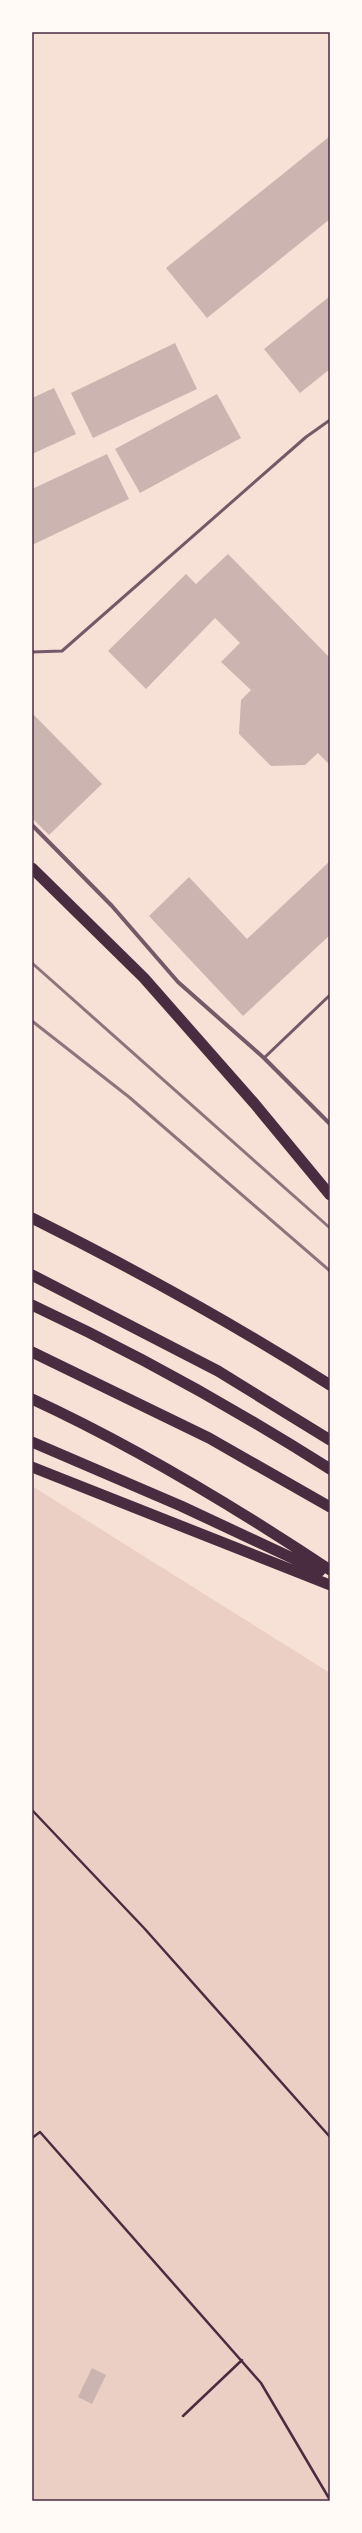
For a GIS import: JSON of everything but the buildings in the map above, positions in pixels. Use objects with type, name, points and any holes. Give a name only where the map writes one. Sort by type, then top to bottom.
[{"type":"highway","points":[[32,868],[144,978],[254,1103],[330,1196]]},
{"type":"highway","points":[[32,1218],[167,1289],[268,1345],[330,1384]]},
{"type":"highway","points":[[32,1276],[218,1371],[330,1440]]},
{"type":"highway","points":[[32,1306],[146,1362],[229,1406],[330,1469]]},
{"type":"highway","points":[[32,1352],[209,1438],[330,1507]]},
{"type":"highway","points":[[32,1399],[128,1448],[210,1494],[330,1570]]},
{"type":"highway","points":[[32,1442],[252,1538],[330,1576]]},
{"type":"highway","points":[[32,1467],[330,1585]]},
{"type":"street","points":[[32,825],[112,906],[178,982],[264,1058],[330,1124]]},
{"type":"lane","points":[[32,652],[62,651],[306,437],[330,420]]},
{"type":"lane","points":[[264,1058],[330,995]]},
{"type":"path","points":[[32,1810],[144,1928],[330,2137]]},
{"type":"path","points":[[32,2138],[40,2132],[261,2383],[330,2500]]},
{"type":"path","points":[[183,2416],[242,2360]]},
{"type":"shaded area","points":[[32,1486],[330,1673],[330,2501],[32,2501]]},
{"type":"railway","points":[[32,963],[330,1228]]},
{"type":"railway","points":[[32,1021],[129,1097],[330,1271]]}]
